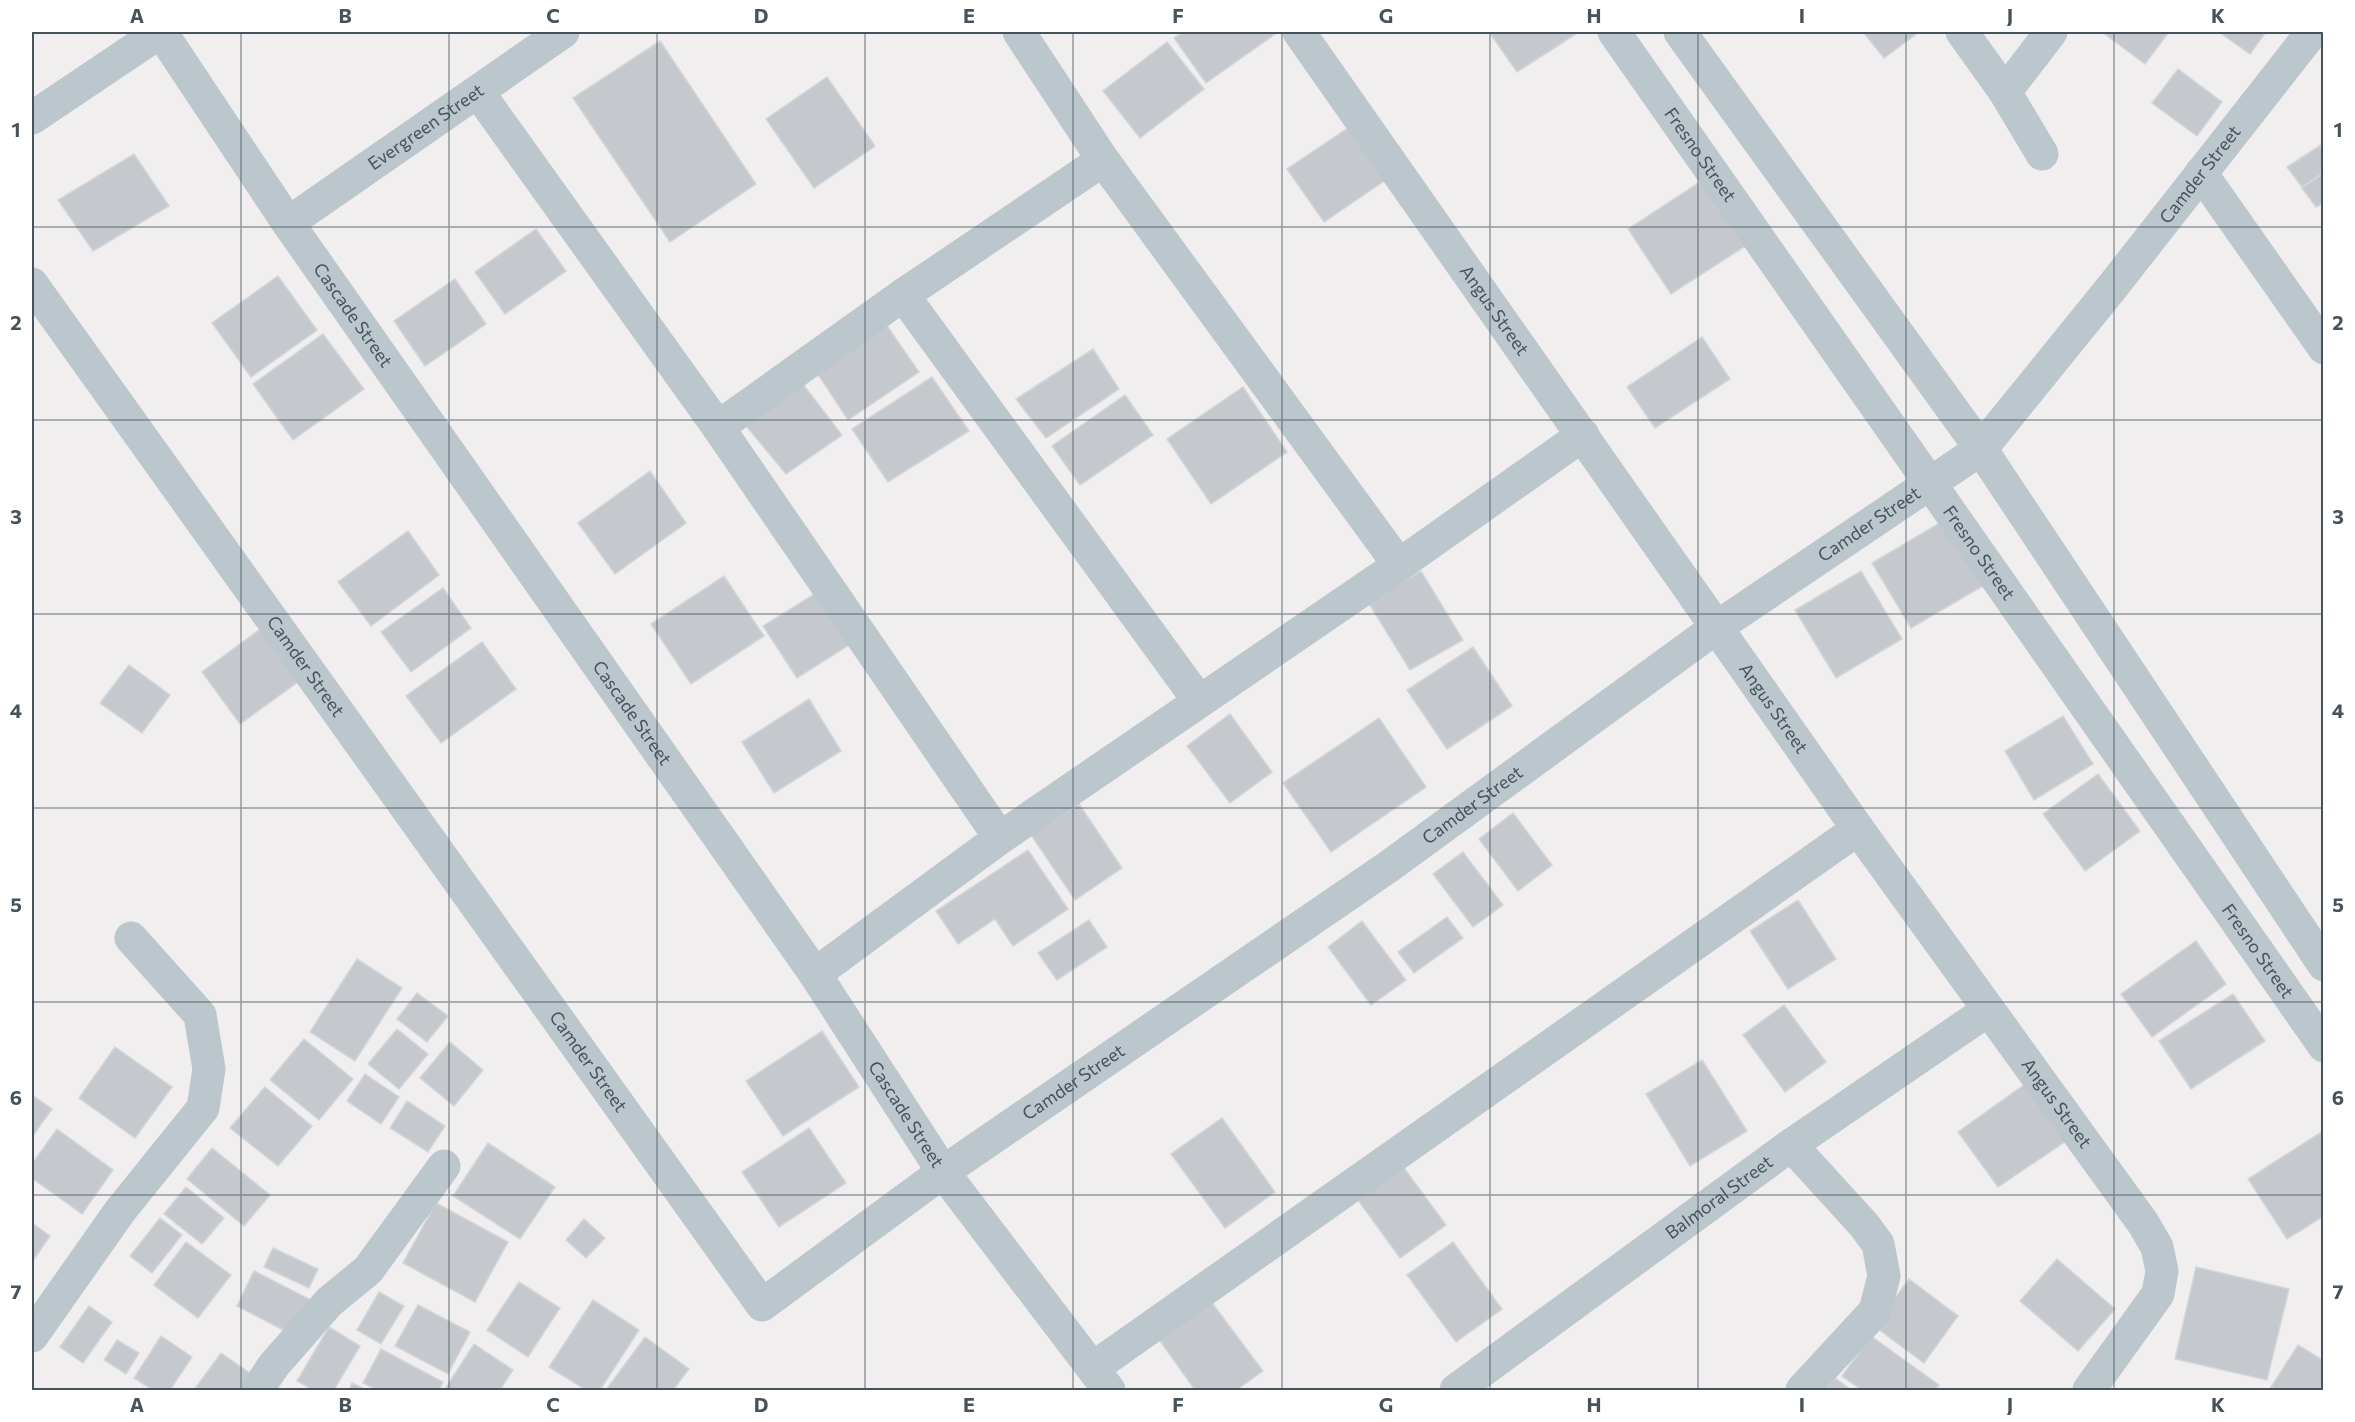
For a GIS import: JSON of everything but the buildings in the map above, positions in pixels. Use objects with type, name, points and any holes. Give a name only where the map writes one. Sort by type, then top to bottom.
[{"type":"street","points":[[32,118],[160,32]]},
{"type":"street","name":"Cascade Street","points":[[160,32],[288,223],[815,974],[943,1172],[1101,1379]]},
{"type":"street","name":"Evergreen Street","points":[[288,223],[563,32]]},
{"type":"street","points":[[1019,32],[1104,160],[1399,565]]},
{"type":"street","name":"Angus Street","points":[[1299,32],[1857,829],[2143,1223],[2157,1247],[2162,1271],[2158,1294],[2090,1390]]},
{"type":"street","name":"Fresno Street","points":[[1614,32],[2324,1046]]},
{"type":"street","points":[[1680,32],[1981,449],[2324,965]]},
{"type":"street","points":[[1962,32],[2005,92],[2042,154]]},
{"type":"street","points":[[2005,92],[2051,32]]},
{"type":"street","name":"Camder Street","points":[[32,284],[762,1305],[943,1172],[1388,867],[1717,627],[1981,449],[2312,32]]},
{"type":"street","points":[[478,92],[718,427],[1000,838]]},
{"type":"street","points":[[718,427],[903,295],[1104,160]]},
{"type":"street","points":[[2201,173],[2324,348]]},
{"type":"street","points":[[903,295],[1199,701]]},
{"type":"street","points":[[815,974],[1000,838],[1399,565],[1582,435]]},
{"type":"street","points":[[1101,1379],[1857,829]]},
{"type":"street","points":[[32,1336],[120,1211],[203,1108],[209,1069],[200,1015],[131,938]]},
{"type":"street","name":"Balmoral Street","points":[[1456,1390],[1791,1145],[1987,1011]]},
{"type":"street","points":[[1791,1145],[1864,1225],[1878,1244],[1884,1276],[1875,1311],[1802,1390]]},
{"type":"street","points":[[256,1390],[274,1365],[329,1302],[368,1270],[444,1166]]}]
